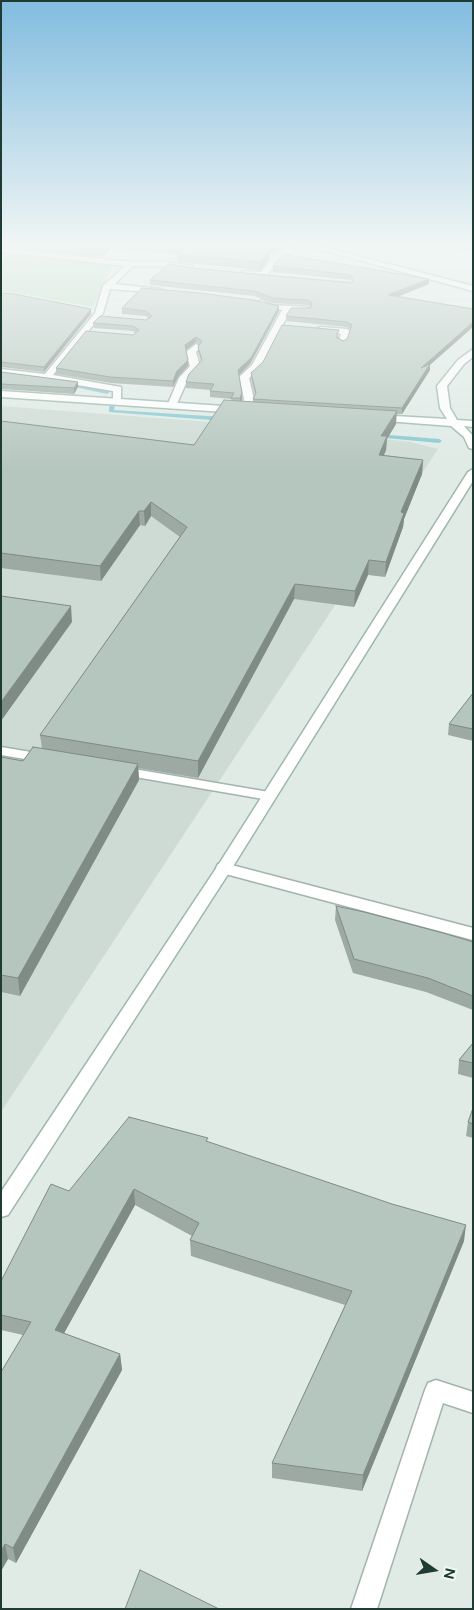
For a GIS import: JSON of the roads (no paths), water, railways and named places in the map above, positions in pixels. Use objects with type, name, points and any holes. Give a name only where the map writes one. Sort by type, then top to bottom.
[{"type":"street","points":[[46,377],[82,332],[93,323]]},
{"type":"street","points":[[1,394],[248,410],[249,399],[244,377],[256,367],[282,323]]},
{"type":"street","points":[[312,329],[347,332],[342,342]]},
{"type":"street","points":[[82,332],[99,334]]},
{"type":"street","points":[[172,406],[184,378],[195,366],[191,352],[196,347]]},
{"type":"street","points":[[473,352],[461,362],[442,386],[445,408],[453,422],[468,436],[473,446]]},
{"type":"street","points":[[1,372],[46,377],[118,389],[118,402]]},
{"type":"street","points":[[368,417],[473,424]]},
{"type":"street","points":[[1,1209],[224,868],[473,472]]},
{"type":"street","points":[[224,868],[473,934]]},
{"type":"street","points":[[364,1609],[436,1390],[473,1404]]},
{"type":"lane","points":[[1,751],[59,760]]},
{"type":"lane","points":[[107,768],[270,796]]},
{"type":"waterway","points":[[68,384],[107,392]]},
{"type":"waterway","points":[[112,407],[111,411],[224,419]]},
{"type":"waterway","points":[[377,436],[439,441]]}]
